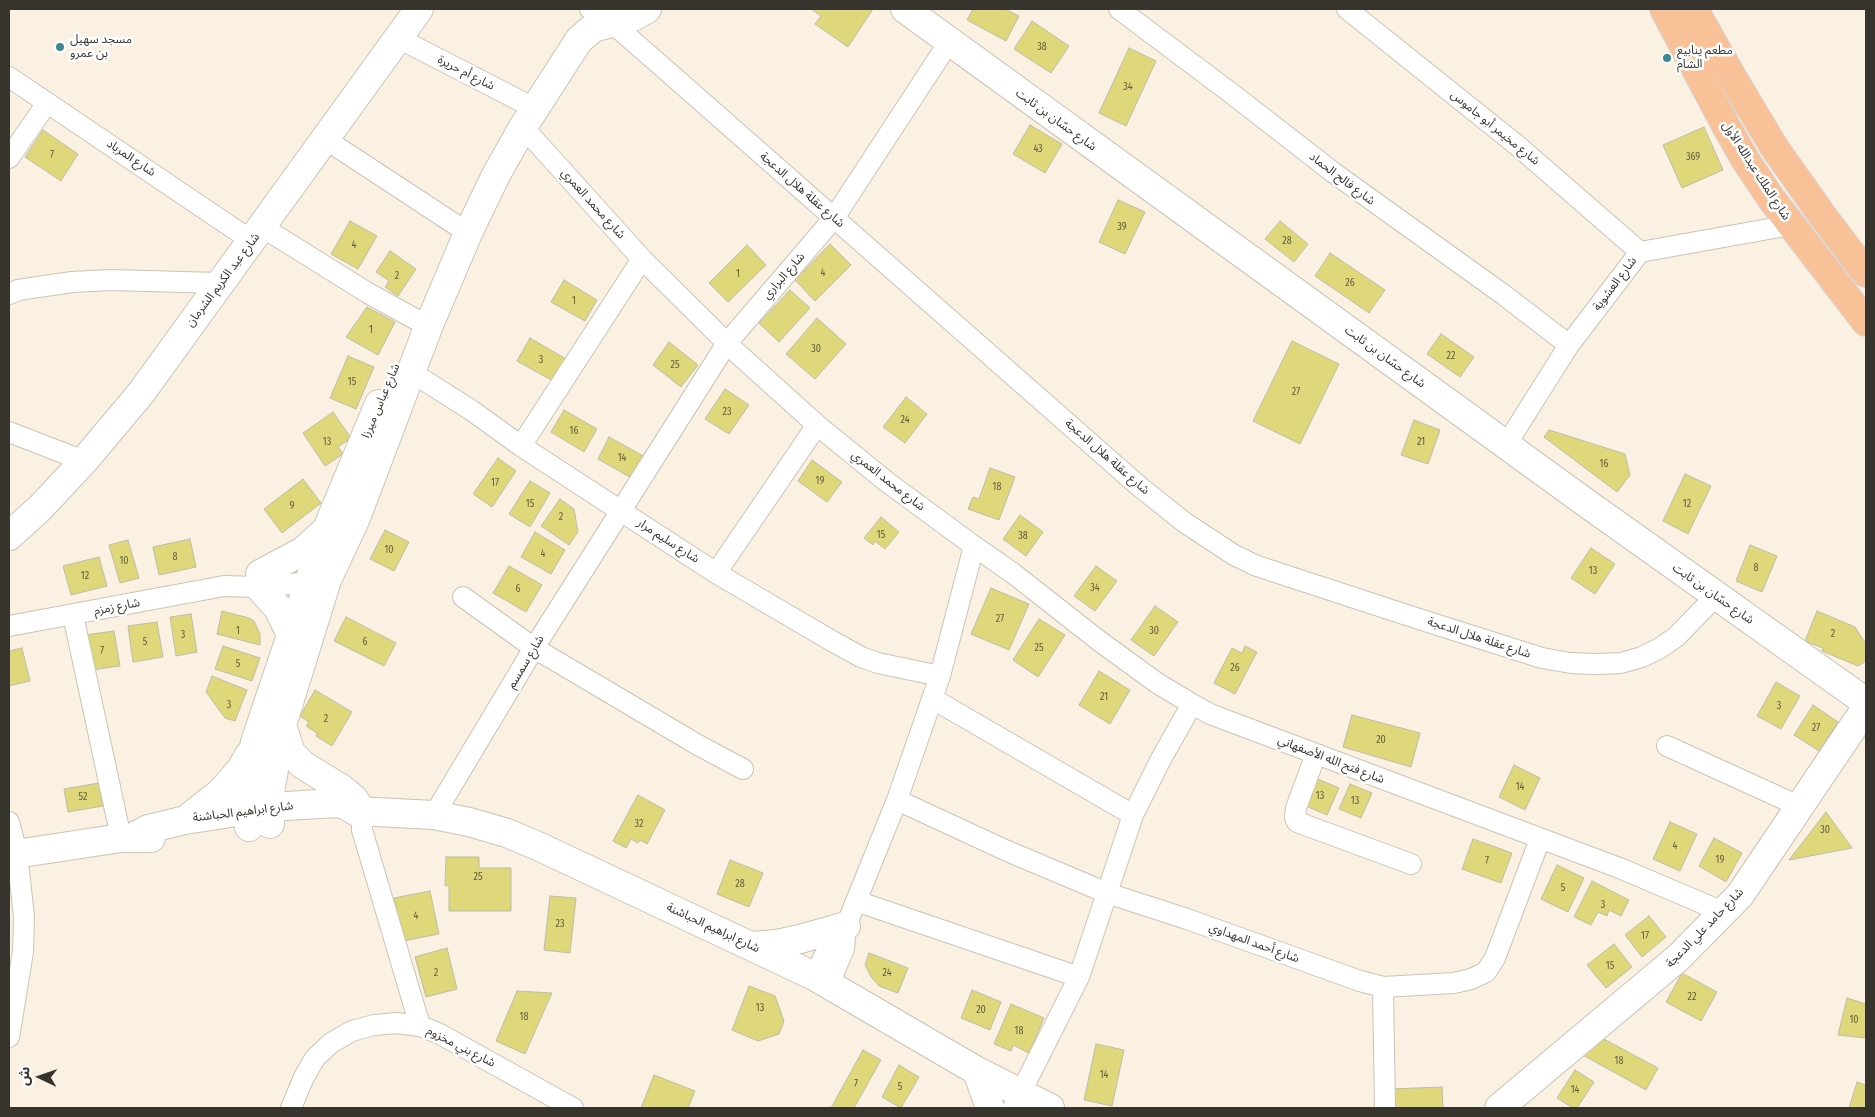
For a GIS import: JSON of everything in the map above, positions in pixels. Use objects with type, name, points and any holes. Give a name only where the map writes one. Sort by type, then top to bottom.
[{"type":"main road","name":"شارع الملك عبدالله الأول","points":[[1664,9],[1726,126],[1770,197],[1866,322]]},
{"type":"main road","points":[[1694,9],[1774,147],[1866,273]]},
{"type":"street","name":"شارع عبد الكريم الشرمان","points":[[12,530],[40,508],[84,461],[141,393],[419,9]]},
{"type":"street","name":"شارع عباس ميرزا","points":[[259,817],[270,792],[282,725],[318,578],[327,529],[415,319],[463,228],[496,175],[526,112],[579,40],[593,28],[601,13],[632,17],[647,9]]},
{"type":"street","name":"شارع حسّان بن ثابت","points":[[905,9],[1506,445],[1866,702]]},
{"type":"street","name":"شارع فالح الحماد","points":[[1119,9],[1334,173],[1497,290],[1569,345]]},
{"type":"street","name":"شارع مخيمر أبو جاموس","points":[[1355,10],[1518,146],[1640,252]]},
{"type":"street","name":"شارع عقلة هلال الدعجة","points":[[601,13],[1140,487],[1184,522],[1234,555],[1257,566],[1542,658],[1571,663],[1621,663],[1642,657],[1676,637],[1716,596]]},
{"type":"street","name":"شارع أم حريرة","points":[[398,38],[526,112]]},
{"type":"street","name":"شارع البراري","points":[[622,512],[727,343],[834,218],[949,42]]},
{"type":"street","name":"شارع المرباد","points":[[9,77],[47,103],[257,234],[415,319]]},
{"type":"street","points":[[9,158],[47,103]]},
{"type":"street","name":"شارع محمد العمري","points":[[526,112],[642,259],[727,343],[817,424],[887,482],[974,546]]},
{"type":"street","points":[[325,139],[463,228]]},
{"type":"street","name":"شارع العشوية","points":[[1506,445],[1569,345],[1640,252],[1791,225]]},
{"type":"street","name":"شارع عباس ميرزا","points":[[259,817],[247,787],[255,742],[291,635],[318,578],[356,518],[429,325],[463,228]]},
{"type":"street","points":[[521,446],[642,259]]},
{"type":"street","points":[[9,294],[18,290],[72,282],[111,280],[220,283]]},
{"type":"street","name":"شارع سليم مرار","points":[[411,372],[716,573],[861,657],[878,663],[940,676]]},
{"type":"street","points":[[716,573],[817,424]]},
{"type":"street","points":[[9,432],[84,461]]},
{"type":"street","name":"شارع سمسم","points":[[434,815],[534,648],[622,512]]},
{"type":"street","points":[[291,635],[278,608],[260,580],[303,551],[327,529]]},
{"type":"street","points":[[822,980],[834,940],[851,913],[897,800],[933,699],[974,546]]},
{"type":"street","name":"شارع فتح الله الأصفهاني","points":[[974,546],[1014,574],[1098,640],[1157,683],[1192,704],[1234,724],[1622,870],[1723,912]]},
{"type":"street","name":"شارع زمزم","points":[[9,626],[260,580],[294,572],[318,578]]},
{"type":"street","points":[[463,597],[534,648],[743,769]]},
{"type":"street","points":[[73,615],[127,838]]},
{"type":"street","points":[[933,699],[1133,815]]},
{"type":"street","points":[[1032,1104],[1079,977],[1133,815],[1161,759],[1192,704]]},
{"type":"street","name":"شارع حامد علي الدعجة","points":[[1499,1108],[1679,957],[1740,895],[1866,708]]},
{"type":"street","points":[[282,725],[291,754],[303,765],[342,789],[354,799],[420,1026]]},
{"type":"street","points":[[185,820],[210,803],[226,787],[241,769],[255,742]]},
{"type":"street","points":[[1666,746],[1801,807]]},
{"type":"street","points":[[1316,754],[1296,808],[1295,818],[1297,822],[1411,864]]},
{"type":"street","name":"شارع أحمد المهداوي","points":[[897,800],[1004,850],[1107,893],[1187,919],[1360,981],[1384,987],[1454,983],[1471,979],[1486,972],[1495,958],[1540,839]]},
{"type":"street","name":"شارع ابراهيم الحباشنة","points":[[13,854],[127,838],[150,838],[336,803],[346,805],[358,811],[434,815],[469,822],[507,833],[822,980],[1032,1104]]},
{"type":"street","name":"شارع ابراهيم الحباشنة","points":[[127,838],[148,829],[185,820],[259,817]]},
{"type":"street","points":[[9,822],[13,854],[22,884],[24,926],[23,952],[9,1037]]},
{"type":"street","points":[[752,946],[777,944],[800,939],[851,913],[1079,977]]},
{"type":"street","points":[[1384,987],[1385,1108]]},
{"type":"street","name":"شارع بني مخزوم","points":[[291,1108],[304,1077],[315,1058],[331,1043],[352,1032],[374,1025],[397,1023],[420,1026],[454,1041],[573,1108]]},
{"type":"street","points":[[977,1071],[990,1108]]},
{"type":"building","points":[[811,9],[873,9],[848,47],[815,24],[821,16]]},
{"type":"building","points":[[973,9],[1005,9],[1019,16],[1006,41],[967,20]]},
{"type":"building","points":[[1032,21],[1069,46],[1051,73],[1014,49]]},
{"type":"building","points":[[1129,48],[1156,61],[1126,126],[1099,113]]},
{"type":"building","points":[[1030,125],[1062,144],[1045,173],[1013,154]]},
{"type":"building","points":[[1704,127],[1723,170],[1682,188],[1663,145]]},
{"type":"building","points":[[43,130],[78,154],[61,181],[25,157]]},
{"type":"building","points":[[1118,200],[1145,212],[1125,254],[1099,242]]},
{"type":"building","points":[[350,221],[377,236],[358,269],[331,254]]},
{"type":"building","points":[[1280,221],[1308,244],[1294,262],[1265,239]]},
{"type":"building","points":[[830,244],[851,265],[815,301],[795,280]]},
{"type":"building","points":[[747,245],[766,265],[728,302],[709,283]]},
{"type":"building","points":[[390,251],[416,269],[398,296],[385,287],[389,281],[376,272]]},
{"type":"building","points":[[1330,253],[1385,290],[1369,313],[1315,276]]},
{"type":"building","points":[[564,280],[597,300],[585,321],[551,302]]},
{"type":"building","points":[[790,290],[810,308],[779,342],[759,323]]},
{"type":"building","points":[[367,307],[395,322],[378,355],[346,337]]},
{"type":"building","points":[[817,318],[846,344],[815,379],[786,354]]},
{"type":"building","points":[[1441,334],[1474,357],[1460,377],[1427,354]]},
{"type":"building","points":[[530,338],[566,359],[553,381],[517,361]]},
{"type":"building","points":[[1292,341],[1339,364],[1300,444],[1253,421]]},
{"type":"building","points":[[669,342],[698,365],[681,387],[653,365]]},
{"type":"building","points":[[348,356],[374,367],[356,409],[330,398]]},
{"type":"building","points":[[725,389],[749,405],[729,434],[705,419]]},
{"type":"building","points":[[906,397],[927,414],[905,443],[883,427]]},
{"type":"building","points":[[564,410],[597,429],[584,452],[551,432]]},
{"type":"building","points":[[333,412],[351,438],[338,447],[343,454],[325,466],[303,433]]},
{"type":"building","points":[[1414,420],[1440,430],[1428,464],[1401,455]]},
{"type":"building","points":[[1549,430],[1625,454],[1630,475],[1617,492],[1544,437]]},
{"type":"building","points":[[609,437],[647,458],[635,480],[598,459]]},
{"type":"building","points":[[498,458],[516,471],[492,507],[473,494]]},
{"type":"building","points":[[812,460],[842,482],[827,502],[798,481]]},
{"type":"building","points":[[990,468],[1015,477],[999,520],[968,509],[973,497],[979,499]]},
{"type":"building","points":[[1685,474],[1711,486],[1688,534],[1663,521]]},
{"type":"building","points":[[303,479],[321,503],[282,533],[264,509]]},
{"type":"building","points":[[530,481],[550,493],[530,527],[509,514]]},
{"type":"building","points":[[560,499],[574,509],[578,532],[569,545],[541,526]]},
{"type":"building","points":[[1020,515],[1043,532],[1026,556],[1003,539]]},
{"type":"building","points":[[881,517],[899,532],[885,549],[875,541],[873,545],[864,538]]},
{"type":"building","points":[[385,530],[409,542],[394,571],[370,559]]},
{"type":"building","points":[[535,532],[565,550],[551,574],[521,557]]},
{"type":"building","points":[[190,539],[196,567],[159,575],[153,547]]},
{"type":"building","points":[[128,540],[139,578],[120,583],[109,545]]},
{"type":"building","points":[[1750,545],[1777,556],[1762,592],[1736,581]]},
{"type":"building","points":[[1591,548],[1615,564],[1595,594],[1571,578]]},
{"type":"building","points":[[99,557],[107,586],[71,595],[63,566]]},
{"type":"building","points":[[509,566],[542,585],[526,612],[493,593]]},
{"type":"building","points":[[1096,566],[1117,581],[1095,611],[1074,596]]},
{"type":"building","points":[[991,588],[1029,604],[1009,650],[971,634]]},
{"type":"building","points":[[1155,606],[1178,622],[1154,656],[1131,640]]},
{"type":"building","points":[[222,611],[254,621],[260,634],[260,645],[217,634]]},
{"type":"building","points":[[1817,611],[1855,627],[1866,644],[1866,661],[1858,666],[1822,651],[1823,648],[1805,641]]},
{"type":"building","points":[[191,614],[197,652],[176,656],[170,617]]},
{"type":"building","points":[[346,617],[396,643],[384,666],[334,641]]},
{"type":"building","points":[[1039,619],[1065,635],[1038,677],[1013,660]]},
{"type":"building","points":[[157,622],[163,657],[133,662],[128,626]]},
{"type":"building","points":[[114,631],[120,666],[91,670],[85,635]]},
{"type":"building","points":[[223,646],[260,658],[252,681],[215,669]]},
{"type":"building","points":[[1245,646],[1257,652],[1235,694],[1214,683],[1232,648],[1242,653]]},
{"type":"building","points":[[22,648],[30,681],[9,686],[9,651]]},
{"type":"building","points":[[1099,671],[1130,690],[1110,724],[1079,705]]},
{"type":"building","points":[[212,676],[247,690],[235,721],[225,718],[206,692]]},
{"type":"building","points":[[1776,682],[1800,696],[1781,729],[1757,716]]},
{"type":"building","points":[[315,690],[352,712],[332,746],[316,736],[317,733],[306,726],[309,722],[300,716]]},
{"type":"building","points":[[1813,705],[1838,722],[1819,751],[1794,735]]},
{"type":"building","points":[[1352,715],[1420,733],[1411,767],[1343,747]]},
{"type":"building","points":[[1514,765],[1540,778],[1525,810],[1499,797]]},
{"type":"building","points":[[1313,777],[1339,788],[1327,815],[1301,804]]},
{"type":"building","points":[[99,783],[103,806],[68,812],[64,789]]},
{"type":"building","points":[[1350,784],[1372,793],[1361,818],[1339,809]]},
{"type":"building","points":[[638,795],[665,810],[647,844],[640,840],[638,843],[631,839],[626,848],[613,841]]},
{"type":"building","points":[[1826,812],[1852,848],[1789,860]]},
{"type":"building","points":[[1670,822],[1697,834],[1680,871],[1653,859]]},
{"type":"building","points":[[1714,838],[1742,853],[1726,882],[1699,866]]},
{"type":"building","points":[[1473,839],[1512,853],[1501,883],[1462,869]]},
{"type":"building","points":[[446,857],[479,857],[479,868],[511,868],[511,911],[449,911],[449,885],[445,886]]},
{"type":"building","points":[[730,860],[763,873],[749,907],[717,894]]},
{"type":"building","points":[[1557,865],[1584,878],[1568,912],[1541,899]]},
{"type":"building","points":[[1592,881],[1629,900],[1621,916],[1609,910],[1607,916],[1598,912],[1591,925],[1574,917]]},
{"type":"building","points":[[430,891],[439,934],[403,941],[394,898]]},
{"type":"building","points":[[550,896],[576,898],[570,953],[544,950]]},
{"type":"building","points":[[1649,916],[1666,937],[1642,957],[1625,935]]},
{"type":"building","points":[[1614,944],[1632,967],[1606,988],[1587,965]]},
{"type":"building","points":[[447,948],[457,989],[426,997],[415,957]]},
{"type":"building","points":[[869,953],[908,968],[898,993],[879,986],[872,978],[865,965]]},
{"type":"building","points":[[1682,973],[1717,992],[1701,1021],[1666,1002]]},
{"type":"building","points":[[749,986],[775,996],[784,1021],[779,1034],[758,1041],[732,1030]]},
{"type":"building","points":[[972,990],[1001,1002],[990,1030],[961,1018]]},
{"type":"building","points":[[517,991],[552,993],[525,1054],[496,1041]]},
{"type":"building","points":[[1847,998],[1866,1004],[1866,1038],[1838,1035]]},
{"type":"building","points":[[1011,1004],[1044,1018],[1029,1053],[1013,1045],[1011,1051],[994,1044]]},
{"type":"building","points":[[1600,1037],[1658,1068],[1646,1090],[1581,1054]]},
{"type":"building","points":[[1096,1044],[1124,1050],[1112,1106],[1084,1100]]},
{"type":"building","points":[[863,1050],[881,1060],[854,1108],[831,1108]]},
{"type":"building","points":[[899,1065],[919,1077],[901,1108],[882,1097]]},
{"type":"building","points":[[1575,1070],[1594,1082],[1577,1108],[1573,1108],[1557,1098]]},
{"type":"building","points":[[654,1075],[695,1091],[688,1108],[641,1108]]},
{"type":"building","points":[[1857,1082],[1866,1085],[1866,1108],[1849,1108]]},
{"type":"building","points":[[1442,1087],[1443,1108],[1390,1108],[1389,1089]]},
{"type":"place","name":"مسجد سهيل بن عمرو","points":[[60,47]]},
{"type":"place","name":"مطعم ينابيع الشام","points":[[1667,58]]}]
